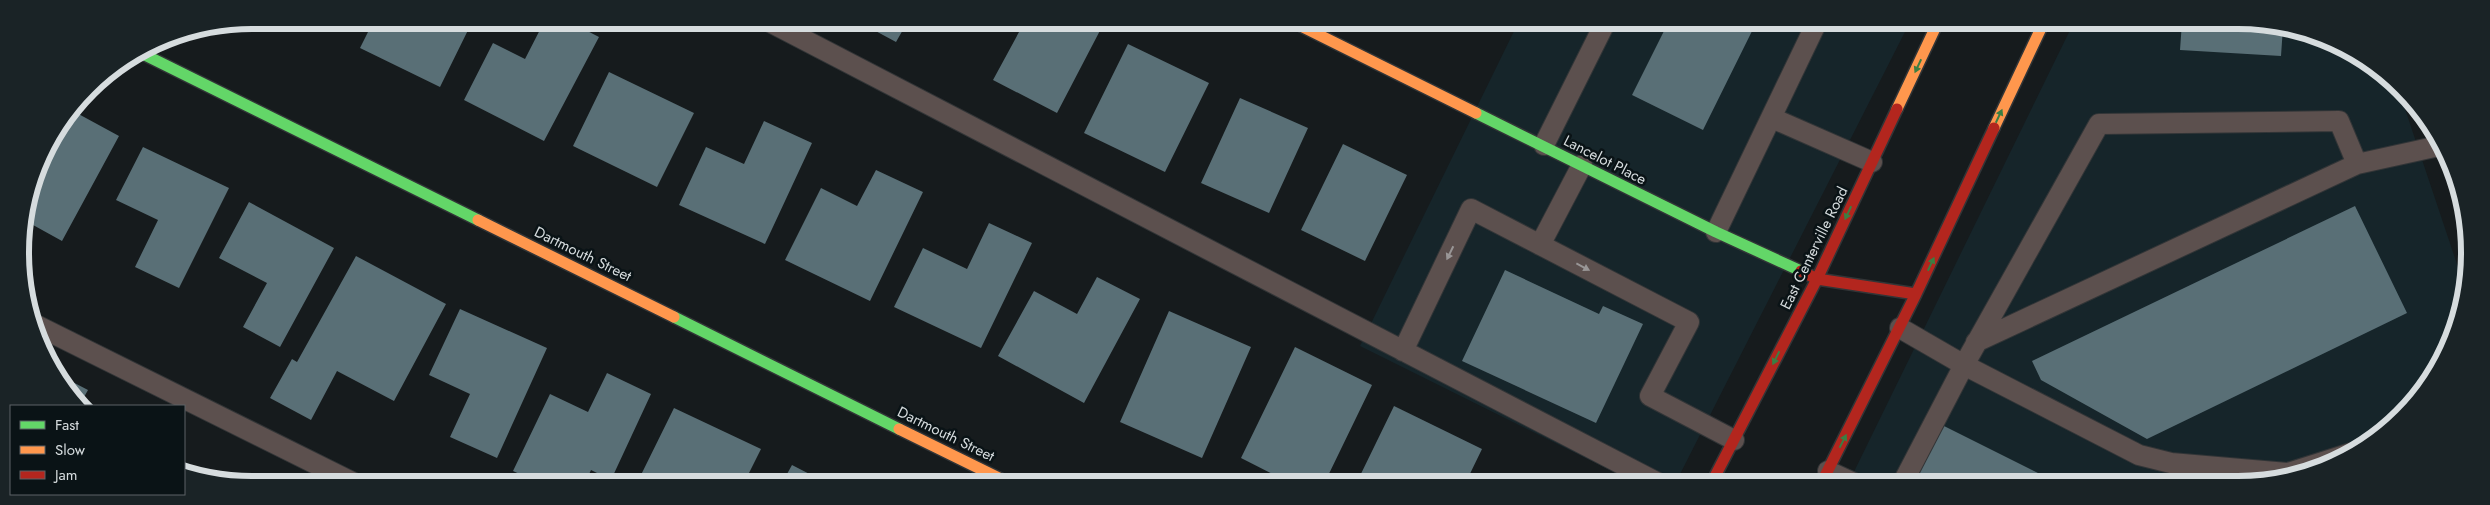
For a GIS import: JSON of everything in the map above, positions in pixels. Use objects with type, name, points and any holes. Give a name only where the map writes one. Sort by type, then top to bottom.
[{"type":"street","name":"Lancelot Place","points":[[1306,29],[1544,145],[1716,232],[1816,279],[1916,294]]},
{"type":"street","name":"East Centerville Road","points":[[1715,476],[1816,279],[1935,29]]},
{"type":"street","points":[[1825,476],[1900,328],[2041,29]]},
{"type":"street","name":"Dartmouth Street","points":[[147,56],[995,476]]},
{"type":"lane","points":[[785,29],[1645,476]]},
{"type":"lane","points":[[1544,145],[1602,29]]},
{"type":"lane","points":[[1716,232],[1814,29]]},
{"type":"lane","points":[[1772,118],[1872,162]]},
{"type":"lane","points":[[1906,476],[1976,342],[2099,124],[2339,121],[2357,164]]},
{"type":"lane","points":[[1976,342],[2357,164],[2434,147]]},
{"type":"lane","points":[[1540,244],[1582,165]]},
{"type":"lane","points":[[1404,351],[1471,209],[1689,322],[1650,396],[1734,440]]},
{"type":"lane","points":[[43,328],[340,476]]},
{"type":"lane","points":[[1900,328],[1964,365],[2139,455],[2171,463],[2275,473]]},
{"type":"shaded area","points":[[1515,29],[1906,29],[1679,476],[1622,476],[1360,346]]},
{"type":"shaded area","points":[[2071,29],[2252,29],[2295,36],[2323,46],[2362,66],[2402,101],[2460,273],[2454,310],[2444,338],[2424,377],[2396,411],[2362,439],[2323,459],[2295,469],[2252,476],[1852,476]]},
{"type":"building","points":[[370,29],[469,29],[440,87],[360,48]]},
{"type":"building","points":[[540,29],[583,29],[599,37],[544,141],[464,100],[493,43],[525,59]]},
{"type":"building","points":[[872,29],[903,29],[896,42]]},
{"type":"building","points":[[1021,29],[1101,29],[1057,113],[993,80]]},
{"type":"building","points":[[1665,29],[1753,29],[1703,130],[1632,95]]},
{"type":"building","points":[[2182,29],[2252,29],[2283,33],[2281,56],[2180,50]]},
{"type":"building","points":[[1128,44],[1209,83],[1165,172],[1084,133]]},
{"type":"building","points":[[609,72],[694,113],[657,187],[573,146]]},
{"type":"building","points":[[1240,98],[1308,128],[1269,213],[1201,183]]},
{"type":"building","points":[[77,113],[119,136],[62,241],[31,224],[36,195],[46,167],[66,128]]},
{"type":"building","points":[[764,121],[812,143],[765,244],[679,205],[706,147],[744,164]]},
{"type":"building","points":[[1343,144],[1407,175],[1365,261],[1301,230]]},
{"type":"building","points":[[143,147],[229,188],[179,288],[135,267],[158,220],[116,200]]},
{"type":"building","points":[[876,170],[923,192],[870,301],[785,260],[821,188],[857,206]]},
{"type":"building","points":[[249,202],[334,248],[280,347],[243,327],[267,283],[219,258]]},
{"type":"building","points":[[2355,206],[2407,313],[2147,439],[2041,380],[2032,361]]},
{"type":"building","points":[[989,223],[1032,243],[981,348],[894,307],[923,248],[967,269]]},
{"type":"building","points":[[356,256],[446,304],[394,401],[337,371],[311,420],[270,398],[292,359],[297,362]]},
{"type":"building","points":[[1505,270],[1599,314],[1603,306],[1643,324],[1596,423],[1462,361]]},
{"type":"building","points":[[1097,277],[1140,299],[1084,403],[998,356],[1034,291],[1077,314]]},
{"type":"building","points":[[460,309],[547,348],[497,458],[450,437],[470,394],[429,375]]},
{"type":"building","points":[[1169,311],[1251,347],[1202,458],[1120,422]]},
{"type":"building","points":[[1295,347],[1372,385],[1328,476],[1276,476],[1241,458]]},
{"type":"building","points":[[607,373],[651,394],[613,476],[603,476],[591,470],[588,476],[524,476],[513,471],[550,394],[588,412]]},
{"type":"building","points":[[68,380],[88,390],[83,399]]},
{"type":"building","points":[[1394,406],[1482,449],[1469,476],[1360,476]]},
{"type":"building","points":[[674,408],[761,449],[748,476],[640,476]]},
{"type":"building","points":[[1940,424],[2044,476],[1913,476]]},
{"type":"building","points":[[792,465],[813,476],[786,476]]},
{"type":"traffic: fast","points":[[147,56],[478,220]]},
{"type":"traffic: fast","points":[[1476,113],[1716,232],[1801,271]]},
{"type":"traffic: fast","points":[[674,317],[899,429]]},
{"type":"traffic: slow","points":[[1307,29],[1476,113]]},
{"type":"traffic: slow","points":[[1897,109],[1935,29]]},
{"type":"traffic: slow","points":[[1994,128],[2041,29]]},
{"type":"traffic: slow","points":[[478,220],[674,317]]},
{"type":"traffic: slow","points":[[899,429],[995,476]]},
{"type":"traffic: jam","points":[[1715,476],[1817,279],[1897,109]]},
{"type":"traffic: jam","points":[[1825,476],[1916,294],[1994,128]]},
{"type":"traffic: jam","points":[[1801,271],[1817,279],[1916,294]]}]
